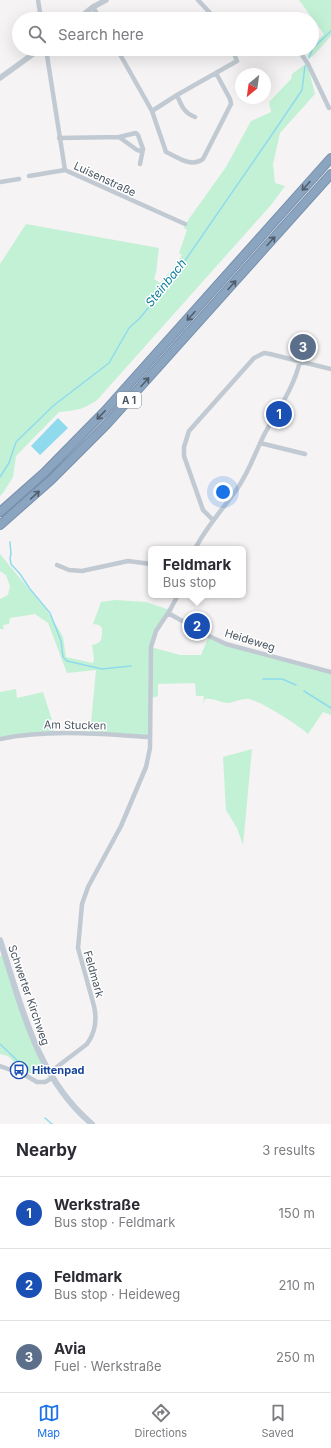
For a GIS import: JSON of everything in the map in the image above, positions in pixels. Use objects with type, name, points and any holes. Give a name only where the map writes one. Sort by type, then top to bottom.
[{"type":"highway","name":"A 1","points":[[0,512],[44,473],[105,411],[331,158]]},
{"type":"highway","name":"A 1","points":[[0,525],[51,480],[107,424],[331,174]]},
{"type":"main road","name":"Schwerter Kirchweg","points":[[0,940],[35,1046],[50,1075],[76,1109],[92,1124]]},
{"type":"street","points":[[38,0],[40,12]]},
{"type":"street","points":[[87,12],[106,0]]},
{"type":"street","points":[[198,0],[209,12]]},
{"type":"street","points":[[93,7],[96,12]]},
{"type":"street","points":[[0,78],[30,56]]},
{"type":"street","name":"Luisenstraße","points":[[47,56],[65,170],[184,224]]},
{"type":"street","points":[[121,56],[152,111],[166,152],[192,164],[203,159],[231,104],[230,98],[216,73]]},
{"type":"street","points":[[152,111],[237,61],[235,56]]},
{"type":"street","points":[[303,56],[329,108]]},
{"type":"street","points":[[177,95],[185,111],[195,118]]},
{"type":"street","points":[[60,138],[119,137],[136,132],[143,149],[140,164]]},
{"type":"street","points":[[119,137],[137,150],[141,151],[143,149]]},
{"type":"street","points":[[29,176],[65,170]]},
{"type":"street","points":[[0,182],[19,178]]},
{"type":"street","points":[[213,520],[202,510],[184,456],[184,448],[189,432],[254,358],[264,353],[331,369]]},
{"type":"street","points":[[197,546],[213,520],[242,481],[260,443],[289,390],[300,361]]},
{"type":"street","points":[[260,443],[305,454]]},
{"type":"street","points":[[57,565],[69,570],[82,571],[128,561],[148,564]]},
{"type":"street","name":"Feldmark","points":[[50,1075],[87,1044],[92,1034],[96,1016],[78,948],[82,904],[88,887],[121,826],[146,767],[150,753],[151,647],[156,631],[176,598]]},
{"type":"street","name":"Heideweg","points":[[168,613],[226,644],[331,672]]},
{"type":"street","name":"Am Stucken","points":[[0,739],[21,735],[54,733],[150,737]]},
{"type":"street","points":[[0,1066],[25,1075],[37,1082],[45,1082],[50,1075]]},
{"type":"green space","points":[[299,0],[331,0],[331,36],[319,49],[319,39],[324,34],[319,27],[319,12],[308,12]]},
{"type":"green space","points":[[307,63],[315,94],[280,133],[273,164],[275,183],[285,186],[271,205],[98,399],[80,409],[59,412],[16,456],[13,477],[0,496],[0,264],[26,224],[159,248],[154,279],[160,283],[182,255],[179,253],[187,230],[184,228],[186,223],[226,167],[251,121],[271,112],[269,104],[271,104],[271,100],[291,79],[292,74]]},
{"type":"green space","points":[[0,554],[47,611],[58,628],[63,637],[66,657],[93,663],[94,659],[92,645],[98,643],[102,637],[102,628],[99,625],[93,624],[101,602],[115,600],[146,602],[170,610],[161,623],[151,647],[180,655],[201,655],[209,636],[226,644],[331,672],[331,715],[323,712],[308,734],[297,725],[254,700],[246,699],[227,703],[205,699],[203,704],[204,696],[196,696],[195,683],[158,684],[158,696],[152,698],[150,737],[90,734],[96,670],[67,673],[48,623],[35,614],[10,618],[9,624],[3,625],[4,629],[0,629],[0,599],[8,595],[10,586],[6,575],[0,571]]},
{"type":"green space","points":[[16,689],[17,698],[43,692],[52,720],[48,720],[48,726],[53,726],[54,733],[0,739],[0,692]]},
{"type":"green space","points":[[252,749],[243,845],[237,828],[226,810],[223,757]]},
{"type":"green space","points":[[4,954],[35,1046],[49,1073],[40,1076],[23,1071],[8,1056],[0,1054],[0,956]]},
{"type":"water","points":[[58,418],[68,428],[40,455],[31,446]]},
{"type":"waterway","name":"Steinbach","points":[[319,42],[331,31]]},
{"type":"waterway","name":"Steinbach","points":[[0,477],[9,463],[16,442],[53,406],[109,363],[129,328],[139,319],[160,290],[176,273],[302,90],[305,66]]},
{"type":"waterway","points":[[10,542],[11,564],[50,613],[61,641],[63,657],[67,661],[102,669],[131,666]]},
{"type":"waterway","points":[[263,679],[282,679],[296,685]]},
{"type":"waterway","points":[[304,691],[331,708]]},
{"type":"waterway","points":[[0,1044],[22,1065]]},
{"type":"waterway","points":[[45,1118],[52,1124]]},
{"type":"place","name":"Avia","points":[[303,347]]},
{"type":"place","name":"Werkstraße","points":[[279,414]]},
{"type":"place","name":"Feldmark","points":[[197,626]]},
{"type":"place","name":"Hittenpad","points":[[19,1070]]}]
